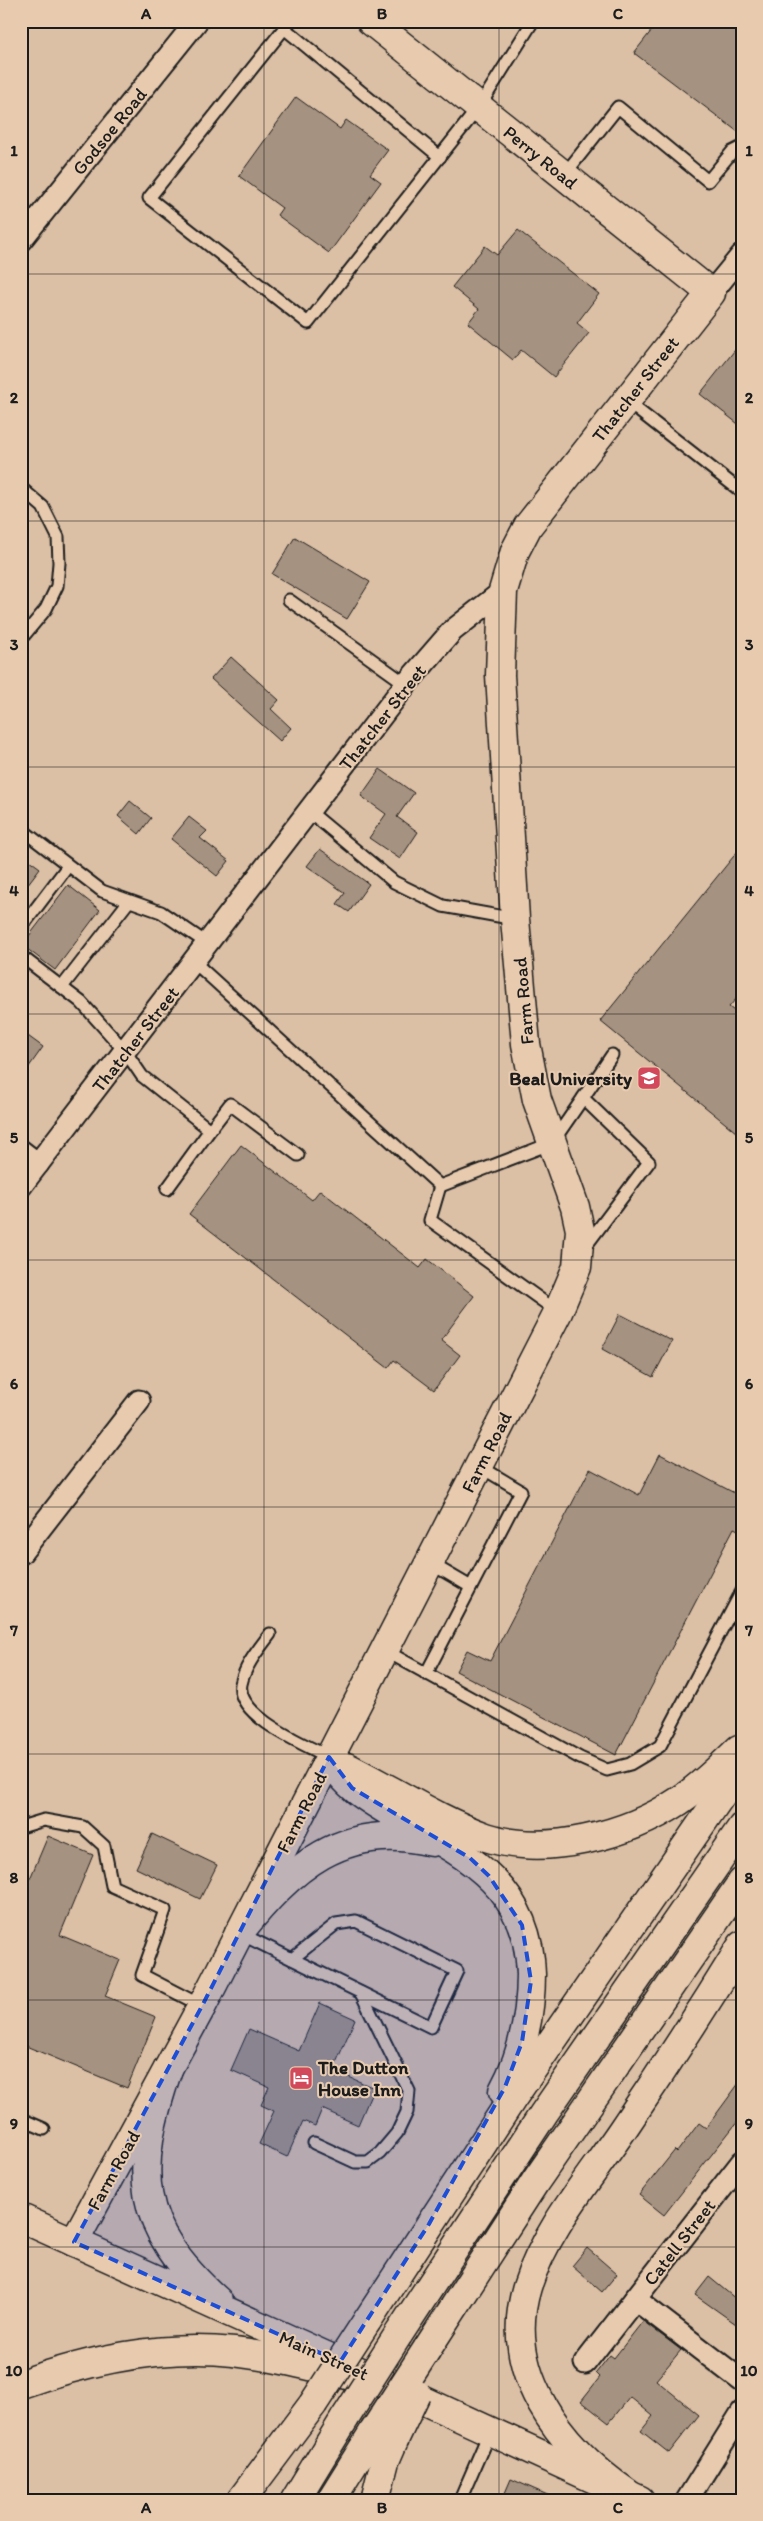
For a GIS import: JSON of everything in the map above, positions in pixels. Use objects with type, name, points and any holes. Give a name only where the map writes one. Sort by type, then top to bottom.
[{"type":"main road","name":"Perry Road","points":[[372,21],[711,293]]},
{"type":"main road","name":"Thatcher Street","points":[[503,591],[515,550],[528,526],[625,400],[711,293]]},
{"type":"main road","name":"Farm Road","points":[[74,2242],[202,2006],[558,1312],[567,1293],[579,1254],[580,1230],[578,1219],[537,1100],[529,1064],[515,920],[500,675],[503,591]]},
{"type":"main road","points":[[329,1758],[474,1832],[512,1843],[549,1844],[578,1841],[611,1832],[661,1811],[694,1790],[742,1746]]},
{"type":"main road","points":[[329,1758],[344,1780],[358,1792],[459,1852],[490,1876],[516,1913],[529,1951],[530,1996],[524,2034],[513,2070],[429,2224]]},
{"type":"main road","points":[[254,2500],[313,2404],[429,2224],[742,1765]]},
{"type":"main road","points":[[295,2500],[398,2335],[544,2113],[742,1827]]},
{"type":"main road","points":[[239,1933],[270,1897],[294,1874],[316,1857],[339,1845],[361,1839],[398,1836],[431,1841],[459,1852]]},
{"type":"main road","points":[[331,2500],[384,2436],[496,2241],[742,1882]]},
{"type":"main road","points":[[633,2496],[598,2471],[572,2446],[538,2398],[529,2378],[522,2354],[521,2328],[524,2302],[536,2265],[560,2223],[742,1945]]},
{"type":"main road","points":[[168,2069],[155,2115],[146,2162],[146,2186],[150,2209],[158,2228],[180,2260],[208,2291],[233,2314]]},
{"type":"main road","name":"Main Street","points":[[21,2218],[633,2496]]},
{"type":"main road","points":[[21,2384],[101,2360],[161,2351],[194,2350],[249,2354],[386,2384]]},
{"type":"main road","points":[[241,2500],[313,2404]]},
{"type":"main road","points":[[375,2500],[385,2460],[384,2436]]},
{"type":"street","name":"Godsoe Road","points":[[21,240],[196,21]]},
{"type":"street","name":"Thatcher Street","points":[[711,293],[742,255]]},
{"type":"street","name":"Thatcher Street","points":[[21,1186],[310,812],[406,684],[452,631],[503,591]]},
{"type":"street","points":[[21,1151],[38,1164]]},
{"type":"street","points":[[21,1553],[139,1401]]},
{"type":"street","name":"Catell Street","points":[[585,2363],[742,2162]]},
{"type":"street","name":"Catell Street","points":[[635,2299],[742,2381]]},
{"type":"street","points":[[687,2500],[742,2412]]},
{"type":"lane","points":[[440,157],[287,25],[149,198],[308,323],[440,157],[479,107],[533,21]]},
{"type":"lane","points":[[564,176],[618,107],[708,181],[732,152],[742,147]]},
{"type":"lane","points":[[625,400],[742,492]]},
{"type":"lane","points":[[21,488],[43,507],[58,537],[59,563],[57,586],[46,609],[21,639]]},
{"type":"lane","points":[[289,600],[406,684]]},
{"type":"lane","points":[[310,812],[394,882],[443,906],[515,920]]},
{"type":"lane","points":[[25,832],[102,891],[161,912],[208,944]]},
{"type":"lane","points":[[21,928],[68,866]]},
{"type":"lane","points":[[62,987],[129,900]]},
{"type":"lane","points":[[21,956],[90,1011],[125,1051],[142,1076],[210,1130]]},
{"type":"lane","points":[[194,962],[440,1186]]},
{"type":"lane","points":[[440,1186],[552,1143],[612,1055]]},
{"type":"lane","points":[[579,1254],[650,1162],[583,1098]]},
{"type":"lane","points":[[167,1190],[230,1104],[298,1155]]},
{"type":"lane","points":[[440,1186],[430,1220],[558,1312]]},
{"type":"lane","points":[[426,1674],[521,1491],[479,1466]]},
{"type":"lane","points":[[429,1563],[472,1587]]},
{"type":"lane","points":[[384,1650],[580,1758],[607,1770],[630,1764],[660,1746],[742,1591]]},
{"type":"lane","points":[[270,1634],[244,1673],[240,1686],[242,1698],[247,1707],[267,1723],[329,1758]]},
{"type":"lane","points":[[21,1827],[44,1820],[83,1827],[104,1846],[112,1886],[165,1910],[142,1975],[202,2006]]},
{"type":"lane","points":[[239,1933],[361,1993],[431,2027],[457,1971],[356,1921],[336,1924],[292,1959]]},
{"type":"lane","points":[[314,2143],[355,2162],[368,2162],[380,2153],[397,2133],[407,2112],[410,2091],[361,1993]]},
{"type":"lane","points":[[21,2119],[44,2129]]},
{"type":"lane","points":[[460,2500],[490,2431]]},
{"type":"highlighted area","points":[[329,1757],[352,1788],[470,1858],[489,1876],[522,1925],[531,1981],[522,2042],[505,2087],[429,2224],[340,2362],[74,2242],[202,2006]]},
{"type":"building","points":[[659,21],[742,21],[742,135],[634,53]]},
{"type":"building","points":[[296,97],[340,129],[346,120],[388,150],[370,174],[381,182],[329,253],[277,215],[282,208],[239,176]]},
{"type":"building","points":[[518,230],[599,294],[577,323],[589,333],[554,377],[521,350],[513,360],[468,323],[479,309],[452,287],[485,246],[497,255]]},
{"type":"building","points":[[742,341],[742,427],[700,394]]},
{"type":"building","points":[[295,537],[370,582],[347,619],[272,574]]},
{"type":"building","points":[[231,657],[279,700],[271,709],[291,728],[280,741],[211,679]]},
{"type":"building","points":[[380,769],[414,793],[397,817],[418,832],[400,859],[369,838],[386,814],[361,796]]},
{"type":"building","points":[[130,801],[151,818],[139,834],[118,816]]},
{"type":"building","points":[[189,817],[207,831],[200,838],[229,861],[217,876],[171,839]]},
{"type":"building","name":"Beal University","points":[[742,846],[742,992],[729,1007],[742,1017],[742,1137],[600,1021]]},
{"type":"building","points":[[320,849],[369,884],[349,912],[337,904],[345,893],[307,866]]},
{"type":"building","points":[[21,854],[40,868],[21,893]]},
{"type":"building","points":[[68,885],[100,910],[55,970],[22,945]]},
{"type":"building","points":[[21,1031],[43,1047],[21,1078]]},
{"type":"building","points":[[241,1145],[312,1200],[320,1190],[420,1268],[427,1259],[474,1296],[441,1340],[460,1355],[434,1390],[394,1360],[388,1368],[189,1214]]},
{"type":"building","points":[[620,1314],[672,1341],[653,1377],[602,1349]]},
{"type":"building","points":[[660,1454],[742,1497],[742,1532],[734,1528],[616,1755],[456,1671],[467,1650],[490,1661],[590,1469],[639,1495]]},
{"type":"building","points":[[152,1834],[217,1865],[200,1899],[136,1868]]},
{"type":"building","points":[[48,1836],[93,1855],[60,1935],[120,1960],[105,1996],[156,2017],[127,2088],[21,2044],[21,1900]]},
{"type":"building","name":"The Dutton House Inn","points":[[320,2003],[355,2019],[333,2070],[374,2088],[358,2125],[322,2109],[315,2126],[303,2121],[287,2157],[259,2144],[274,2111],[261,2105],[269,2087],[231,2070],[249,2029],[299,2051]]},
{"type":"building","points":[[742,2079],[742,2116],[664,2215],[639,2195],[675,2150],[677,2152],[699,2123],[706,2128]]},
{"type":"building","points":[[587,2248],[617,2274],[602,2292],[572,2266]]},
{"type":"building","points":[[709,2277],[742,2304],[742,2315],[736,2324],[695,2295]]},
{"type":"building","points":[[643,2321],[681,2350],[656,2380],[699,2415],[669,2453],[641,2431],[653,2416],[630,2397],[609,2423],[581,2401],[600,2377],[596,2373],[610,2355],[614,2358]]},
{"type":"building","points":[[511,2479],[559,2500],[502,2500]]},
{"type":"place","name":"Beal University","points":[[649,1078]]},
{"type":"place","name":"The Dutton House Inn","points":[[301,2078]]}]
